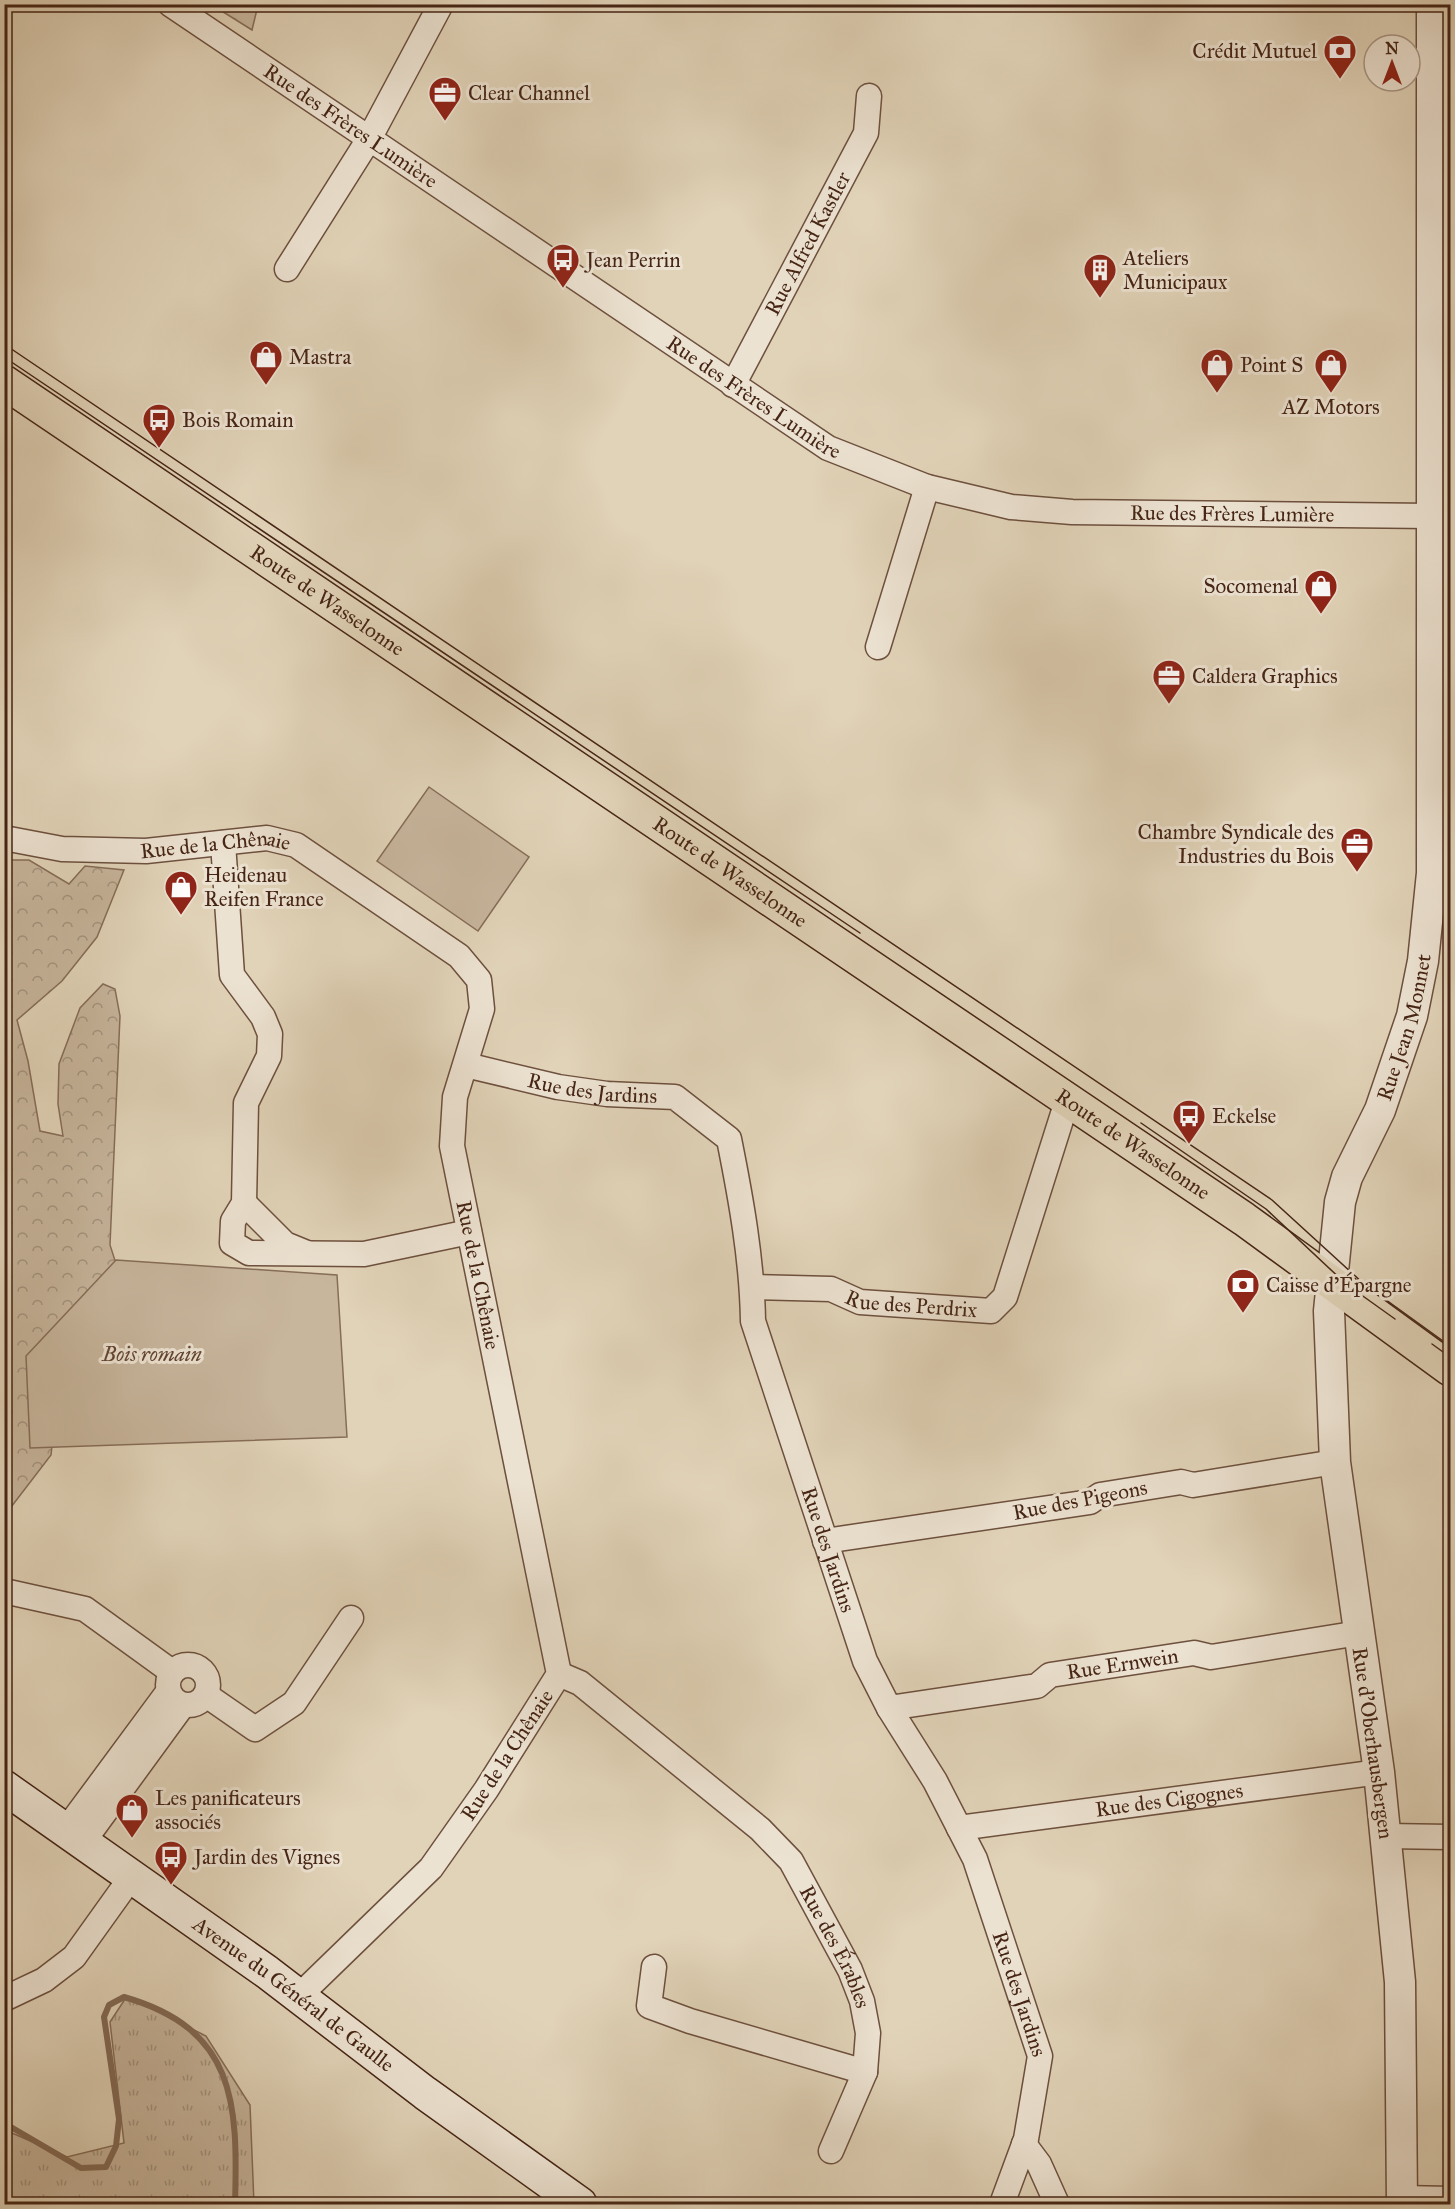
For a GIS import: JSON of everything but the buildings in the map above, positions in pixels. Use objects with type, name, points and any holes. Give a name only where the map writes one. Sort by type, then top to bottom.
[{"type":"main road","name":"Route de Wasselonne","points":[[4,382],[1244,1219],[1450,1369]]},
{"type":"main road","name":"Avenue du Général de Gaulle","points":[[4,1787],[298,1996],[580,2205]]},
{"type":"street","name":"Rue des Frères Lumière","points":[[170,4],[828,448],[927,487],[1011,507],[1072,512],[1432,516]]},
{"type":"street","points":[[287,269],[369,139],[441,4]]},
{"type":"street","name":"Rue Jean Monnet","points":[[1331,1284],[1337,1221],[1347,1177],[1380,1110],[1412,1016],[1441,824],[1432,516],[1432,4]]},
{"type":"street","name":"Rue Alfred Kastler","points":[[733,385],[866,133],[869,96]]},
{"type":"street","points":[[878,647],[927,487]]},
{"type":"street","name":"Rue de la Chênaie","points":[[4,838],[62,849],[146,851],[267,838],[296,845],[459,956],[479,980],[482,1010],[455,1097],[452,1146],[559,1674],[486,1790],[432,1868],[298,1996]]},
{"type":"street","points":[[223,843],[232,975],[263,1017],[270,1034],[269,1056],[246,1103],[244,1203],[233,1221],[232,1243],[249,1253],[364,1254],[469,1232]]},
{"type":"street","name":"Rue des Jardins","points":[[466,1065],[558,1087],[607,1094],[675,1097],[729,1139],[740,1194],[752,1287],[753,1321],[865,1661],[889,1708],[935,1781],[979,1870],[1040,2056],[1024,2144],[1002,2205]]},
{"type":"street","name":"Rue des Perdrix","points":[[752,1287],[831,1289],[860,1302],[991,1311],[1005,1297],[1067,1101]]},
{"type":"street","points":[[244,1203],[285,1244],[314,1255]]},
{"type":"street","name":"Rue d'Oberhausbergen","points":[[1331,1284],[1329,1331],[1335,1462],[1379,1772],[1400,1982],[1402,2201]]},
{"type":"street","name":"Rue des Pigeons","points":[[825,1541],[1090,1502],[1100,1496],[1181,1482],[1193,1485],[1335,1462]]},
{"type":"street","points":[[4,1591],[85,1609],[174,1690],[193,1705],[206,1695],[208,1683],[199,1668],[188,1665],[174,1690],[74,1836]]},
{"type":"street","points":[[206,1695],[255,1729],[294,1703],[351,1618]]},
{"type":"street","name":"Rue Ernwein","points":[[889,1708],[1036,1686],[1050,1675],[1194,1653],[1211,1657],[1359,1633]]},
{"type":"street","name":"Rue des Érables","points":[[559,1674],[580,1683],[759,1829],[791,1861],[850,1970],[862,2001],[868,2034],[865,2072],[831,2151]]},
{"type":"street","name":"Rue des Cigognes","points":[[959,1828],[1379,1772]]},
{"type":"street","points":[[1386,1836],[1450,1837]]},
{"type":"street","points":[[4,1999],[44,1980],[74,1957],[132,1876]]},
{"type":"street","points":[[654,1967],[650,2006],[690,2021],[865,2072]]},
{"type":"street","points":[[1024,2144],[1039,2164],[1057,2205]]},
{"type":"street","points":[[1402,2201],[1450,2199]]},
{"type":"green space","points":[[212,5],[258,5],[252,30]]},
{"type":"green space","points":[[429,787],[529,857],[478,931],[377,861]]},
{"type":"green space","points":[[5,860],[29,860],[69,884],[85,866],[124,870],[97,937],[62,981],[17,1020],[28,1061],[40,1131],[63,1136],[58,1104],[59,1064],[80,1008],[103,984],[115,989],[120,1016],[110,1245],[119,1273],[54,1427],[51,1455],[5,1515]]},
{"type":"green space","name":"Bois romain","points":[[116,1260],[337,1275],[347,1437],[30,1448],[26,1356]]},
{"type":"green space","points":[[127,1996],[206,2036],[250,2105],[254,2204],[5,2204],[5,2130],[67,2157],[124,2143],[110,2022]]},
{"type":"waterway","points":[[4,2123],[81,2168],[106,2167],[116,2146],[119,2119],[104,2017],[109,2005],[124,1997],[161,2011],[189,2029],[209,2050],[223,2075],[231,2103],[235,2134],[235,2204]]},
{"type":"tram line","points":[[4,344],[1272,1200],[1364,1284],[1450,1346]]},
{"type":"tram line","points":[[4,357],[860,933]]},
{"type":"tram line","points":[[1141,1123],[1266,1209],[1346,1284],[1395,1319]]},
{"type":"tram line","points":[[1432,1344],[1450,1357]]},
{"type":"place","name":"Crédit Mutuel","points":[[1340,80]]},
{"type":"place","name":"Clear Channel","points":[[445,122]]},
{"type":"place","name":"Jean Perrin","points":[[563,289]]},
{"type":"place","name":"Ateliers Municipaux","points":[[1100,299]]},
{"type":"place","name":"Mastra","points":[[266,386]]},
{"type":"place","name":"Point S","points":[[1217,394]]},
{"type":"place","name":"AZ Motors","points":[[1331,394]]},
{"type":"place","name":"Bois Romain","points":[[159,449]]},
{"type":"place","name":"Socomenal","points":[[1321,615]]},
{"type":"place","name":"Caldera Graphics","points":[[1169,705]]},
{"type":"place","name":"Chambre Syndicale des Industries du Bois","points":[[1357,873]]},
{"type":"place","name":"Heidenau Reifen France","points":[[181,916]]},
{"type":"place","name":"Eckelse","points":[[1189,1145]]},
{"type":"place","name":"Caisse d'Épargne","points":[[1243,1314]]},
{"type":"place","name":"Les panificateurs associés","points":[[132,1839]]},
{"type":"place","name":"Jardin des Vignes","points":[[171,1886]]}]
